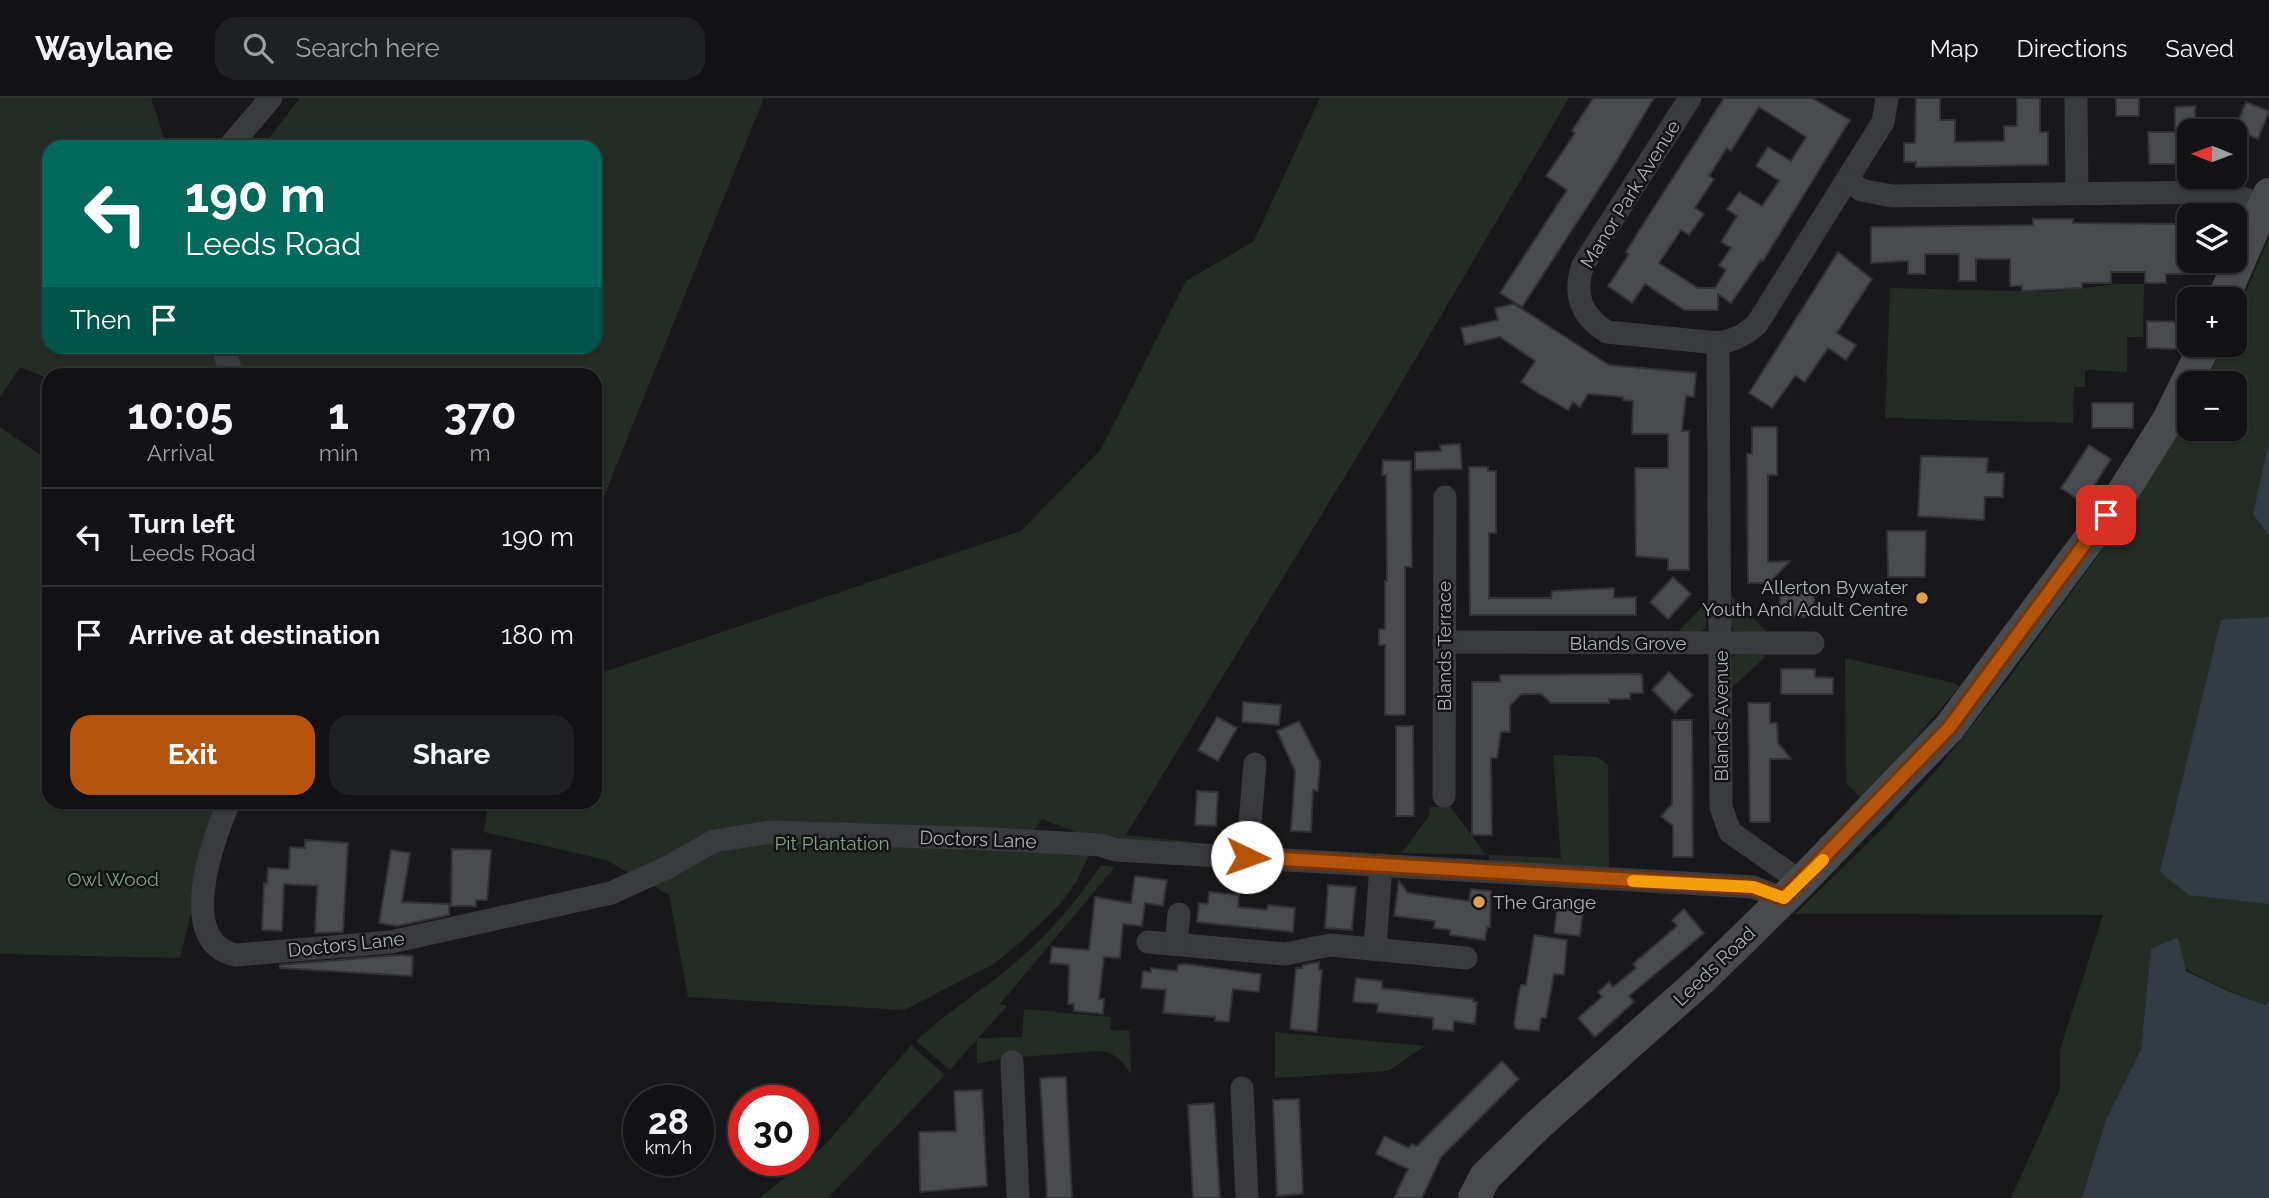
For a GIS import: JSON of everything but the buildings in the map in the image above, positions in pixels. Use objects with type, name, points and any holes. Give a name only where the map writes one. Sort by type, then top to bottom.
[{"type":"street","points":[[235,140],[271,98]]},
{"type":"street","name":"Manor Park Avenue","points":[[1689,98],[1583,265],[1578,280],[1578,296],[1593,323],[1607,332],[1718,344]]},
{"type":"street","points":[[1718,344],[1736,339],[1757,324],[1883,122],[1887,98]]},
{"type":"street","points":[[2076,98],[2077,193]]},
{"type":"street","points":[[1848,180],[1861,190],[1892,196],[2222,192],[2267,200],[2228,287]]},
{"type":"street","name":"Blands Avenue","points":[[1718,344],[1721,807],[1730,832],[1792,890]]},
{"type":"street","name":"Leeds Road","points":[[1474,1198],[1485,1177],[1539,1124],[1701,980],[1949,728],[2116,503],[2168,420],[2198,357]]},
{"type":"street","name":"Blands Terrace","points":[[1444,796],[1445,497]]},
{"type":"street","name":"Blands Grove","points":[[1444,642],[1813,643]]},
{"type":"street","points":[[1247,857],[1255,764]]},
{"type":"street","name":"Doctors Lane","points":[[226,809],[214,838],[202,911],[205,929],[214,944],[224,953],[236,955],[390,942],[611,893],[668,867],[714,841],[771,832],[1100,845],[1116,850],[1792,890]]},
{"type":"street","points":[[1375,948],[1381,866]]},
{"type":"street","points":[[1176,944],[1179,914]]},
{"type":"street","points":[[1148,942],[1285,954],[1330,945],[1465,958]]},
{"type":"street","points":[[1012,1062],[1018,1198]]},
{"type":"street","points":[[1242,1088],[1247,1198]]},
{"type":"green space","points":[[0,98],[151,98],[165,140],[42,140],[42,354],[219,354],[224,368],[42,368],[42,376],[20,367],[0,397]]},
{"type":"green space","points":[[300,98],[764,98],[602,502],[602,368],[238,368],[233,354],[602,354],[602,140],[267,140]]},
{"type":"green space","name":"Pit Plantation","points":[[1320,98],[1569,98],[1386,409],[1126,835],[1201,843],[1197,851],[1101,842],[1042,819],[1030,836],[1090,853],[1077,881],[1060,904],[1022,941],[992,965],[904,1010],[688,997],[669,895],[606,860],[484,832],[487,810],[482,809],[602,809],[602,673],[1021,531],[1101,449],[1186,281],[1254,241]]},
{"type":"green space","points":[[2269,238],[2269,1002],[2265,1005],[2221,987],[2152,949],[2141,1049],[2106,1119],[2082,1198],[2011,1198],[2060,1089],[2060,1050],[2103,915],[1795,914],[1886,825],[1940,766],[2006,682],[2097,557],[2177,432],[2177,441],[2247,441],[2247,371],[2211,371],[2217,357],[2247,357],[2247,289]]},
{"type":"green space","points":[[2117,284],[2144,284],[2143,337],[2127,337],[2127,372],[2085,370],[2085,387],[2074,387],[2073,423],[1885,418],[1890,288],[2051,292]]},
{"type":"green space","name":"Owl Wood","points":[[0,427],[42,456],[42,809],[216,809],[180,958],[0,954]]},
{"type":"green space","points":[[1732,596],[1766,631],[1763,634],[1734,631],[1730,624]]},
{"type":"green space","points":[[1706,603],[1706,628],[1698,633],[1680,633],[1680,629]]},
{"type":"green space","points":[[1762,654],[1765,657],[1732,688],[1734,655]]},
{"type":"green space","points":[[1845,658],[1954,683],[1959,687],[1863,800],[1846,783]]},
{"type":"green space","points":[[1553,755],[1597,757],[1608,765],[1609,869],[1489,864],[1489,855],[1561,858]]},
{"type":"green space","points":[[1430,807],[1451,807],[1486,855],[1402,853],[1429,816]]},
{"type":"green space","points":[[1101,865],[1115,867],[1000,1004],[1007,1006],[978,1038],[1022,1037],[1024,1009],[1111,1017],[1110,1030],[1130,1031],[1131,1074],[1119,1059],[1102,1051],[1004,1058],[977,1064],[977,1039],[950,1070],[916,1041],[1032,948],[1069,908]]},
{"type":"green space","points":[[1275,1032],[1425,1046],[1388,1071],[1275,1078]]},
{"type":"green space","points":[[911,1045],[945,1075],[828,1198],[760,1198],[787,1176],[819,1176],[819,1150]]},
{"type":"shaded area","points":[[2269,442],[2269,535],[2253,514]]},
{"type":"shaded area","points":[[2269,617],[2269,904],[2189,895],[2160,872],[2221,620]]},
{"type":"shaded area","points":[[2178,937],[2186,971],[2230,992],[2265,1005],[2269,1002],[2269,1198],[2082,1198],[2106,1119],[2141,1049],[2151,949]]},
{"type":"slow traffic","points":[[1633,881],[1753,887],[1784,898],[1823,860]]},
{"type":"place","name":"Allerton Bywater Youth And Adult Centre","points":[[1922,598]]},
{"type":"place","name":"The Grange","points":[[1479,902]]},
{"type":"route","points":[[1247,857],[1753,887],[1784,898],[1949,728],[2106,515]]}]
